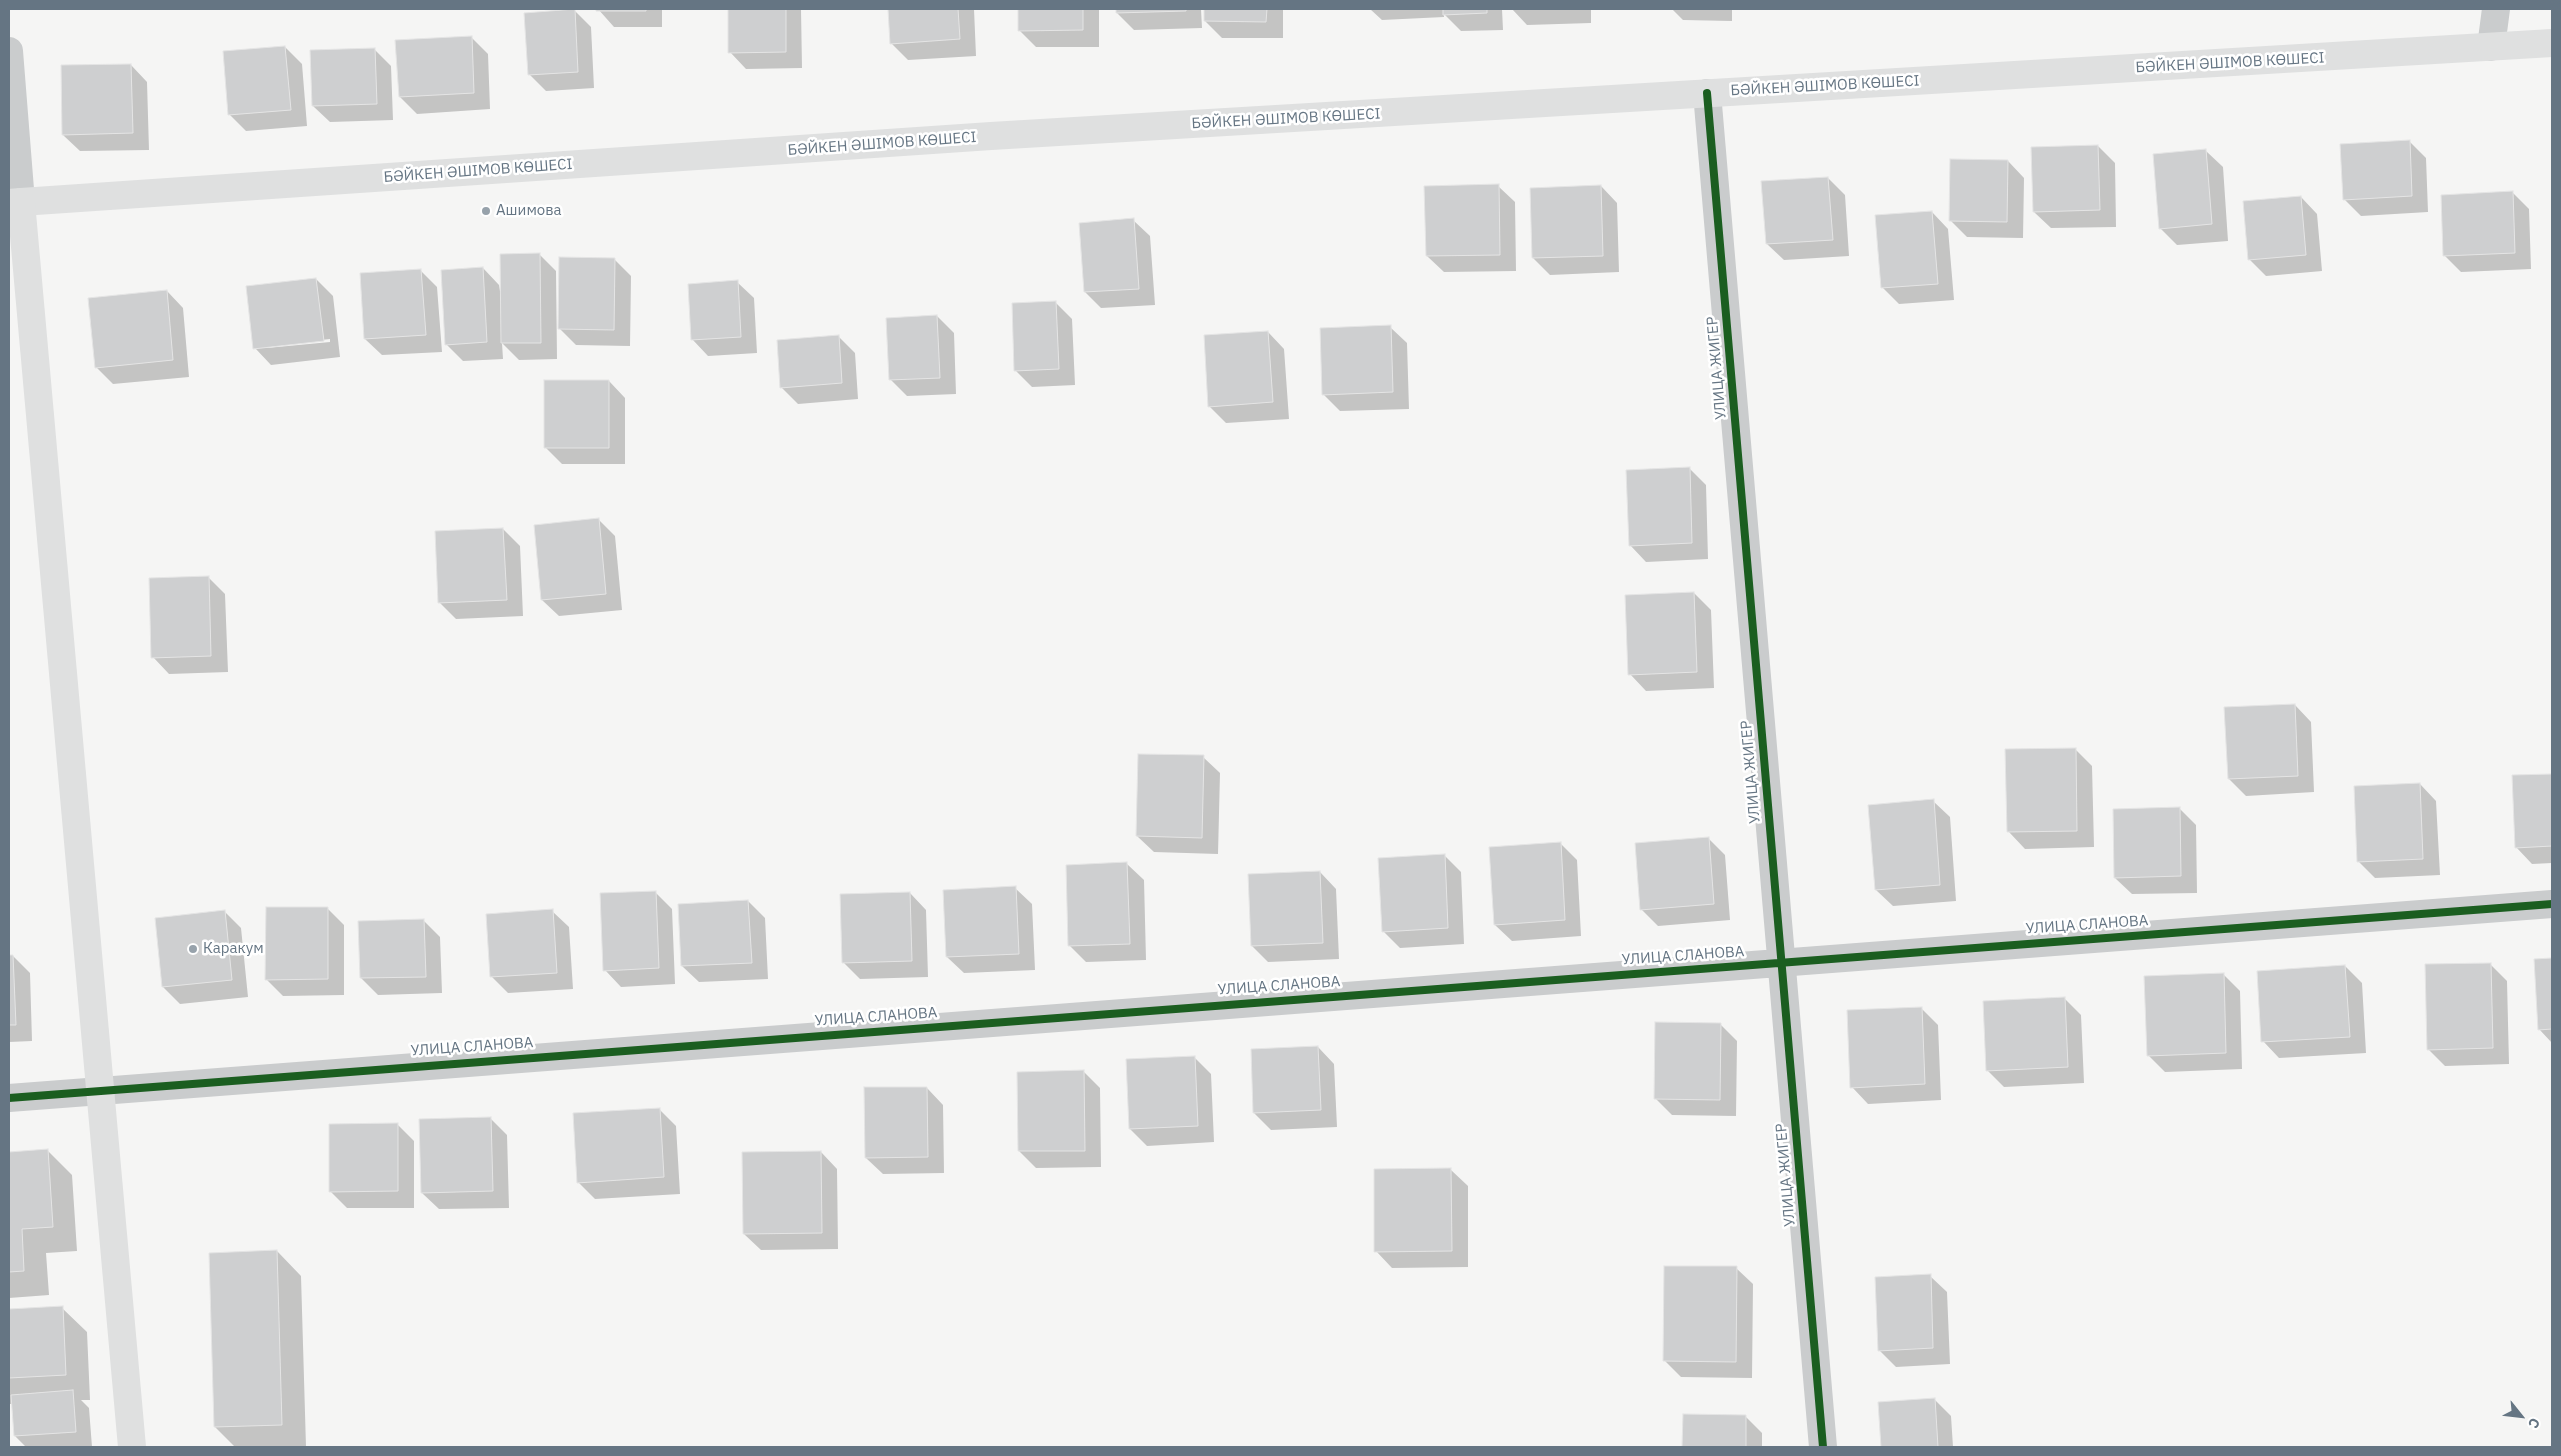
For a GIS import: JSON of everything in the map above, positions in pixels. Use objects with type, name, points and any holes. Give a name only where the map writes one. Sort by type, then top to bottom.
[{"type":"main road","name":"БӘЙКЕН ӘШІМОВ КӨШЕСІ","points":[[15,202],[991,136],[2552,43]]},
{"type":"main road","points":[[15,202],[132,1447]]},
{"type":"street","points":[[2491,47],[2496,9]]},
{"type":"street","points":[[9,51],[15,202]]},
{"type":"street","name":"УЛИЦА ЖИГЕР","points":[[1707,93],[1823,1447]]},
{"type":"street","name":"УЛИЦА СЛАНОВА","points":[[9,1098],[2552,904]]},
{"type":"building","points":[[575,9],[578,72],[528,75],[524,13]]},
{"type":"building","points":[[596,9],[646,9],[646,11],[596,11]]},
{"type":"building","points":[[728,9],[786,9],[786,52],[728,53]]},
{"type":"building","points":[[888,9],[958,9],[960,39],[890,44]]},
{"type":"building","points":[[1018,9],[1083,9],[1083,30],[1018,31]]},
{"type":"building","points":[[1116,9],[1186,9],[1186,11],[1116,13]]},
{"type":"building","points":[[1204,9],[1267,9],[1266,22],[1204,21]]},
{"type":"building","points":[[1443,9],[1487,9],[1487,13],[1443,15]]},
{"type":"building","points":[[472,36],[474,93],[399,97],[395,40]]},
{"type":"building","points":[[285,46],[291,110],[228,115],[223,51]]},
{"type":"building","points":[[375,48],[377,104],[312,106],[310,50]]},
{"type":"building","points":[[131,64],[133,133],[62,135],[61,65]]},
{"type":"building","points":[[2410,140],[2412,196],[2343,200],[2340,144]]},
{"type":"building","points":[[2098,145],[2100,210],[2033,212],[2031,147]]},
{"type":"building","points":[[2206,149],[2212,224],[2159,229],[2153,154]]},
{"type":"building","points":[[1950,159],[2008,160],[2007,222],[1949,221]]},
{"type":"building","points":[[1828,177],[1833,240],[1766,244],[1761,181]]},
{"type":"building","points":[[1499,184],[1500,255],[1426,256],[1424,186]]},
{"type":"building","points":[[1601,185],[1603,256],[1532,258],[1530,188]]},
{"type":"building","points":[[2513,191],[2515,253],[2443,256],[2441,195]]},
{"type":"building","points":[[2301,196],[2306,255],[2248,260],[2243,201]]},
{"type":"building","points":[[1932,211],[1938,284],[1881,288],[1875,215]]},
{"type":"building","points":[[1134,218],[1139,289],[1084,292],[1079,223]]},
{"type":"building","points":[[540,253],[541,343],[501,343],[500,254]]},
{"type":"building","points":[[559,257],[615,258],[614,330],[558,329]]},
{"type":"building","points":[[483,267],[487,342],[445,345],[441,270]]},
{"type":"building","points":[[421,269],[426,335],[364,339],[360,273]]},
{"type":"building","points":[[316,278],[324,341],[253,349],[246,286]]},
{"type":"building","points":[[738,280],[741,337],[691,340],[688,284]]},
{"type":"building","points":[[167,290],[173,360],[95,368],[88,298]]},
{"type":"building","points":[[1056,301],[1059,369],[1014,371],[1012,303]]},
{"type":"building","points":[[937,315],[940,378],[889,380],[886,318]]},
{"type":"building","points":[[1391,325],[1393,392],[1322,395],[1320,328]]},
{"type":"building","points":[[1268,331],[1273,402],[1208,407],[1204,335]]},
{"type":"building","points":[[839,335],[842,383],[780,388],[777,340]]},
{"type":"building","points":[[544,380],[609,380],[609,448],[544,448]]},
{"type":"building","points":[[1690,467],[1692,543],[1629,546],[1626,470]]},
{"type":"building","points":[[599,518],[606,594],[541,600],[534,525]]},
{"type":"building","points":[[503,528],[507,600],[438,603],[435,531]]},
{"type":"building","points":[[209,576],[211,656],[151,658],[149,578]]},
{"type":"building","points":[[1694,592],[1697,672],[1628,675],[1625,595]]},
{"type":"building","points":[[2295,704],[2298,776],[2228,779],[2224,707]]},
{"type":"building","points":[[2076,748],[2077,831],[2007,832],[2005,749]]},
{"type":"building","points":[[1138,754],[1204,755],[1202,838],[1136,836]]},
{"type":"building","points":[[2552,774],[2552,846],[2515,848],[2512,775]]},
{"type":"building","points":[[2420,783],[2423,859],[2357,862],[2354,786]]},
{"type":"building","points":[[1934,799],[1940,885],[1875,890],[1868,805]]},
{"type":"building","points":[[2180,807],[2181,876],[2114,878],[2113,809]]},
{"type":"building","points":[[1709,837],[1714,904],[1640,910],[1635,843]]},
{"type":"building","points":[[1561,842],[1565,920],[1494,925],[1489,847]]},
{"type":"building","points":[[1445,854],[1448,928],[1382,932],[1378,858]]},
{"type":"building","points":[[1127,862],[1130,944],[1068,946],[1066,865]]},
{"type":"building","points":[[1320,871],[1323,943],[1251,946],[1248,874]]},
{"type":"building","points":[[1016,886],[1019,954],[946,957],[943,890]]},
{"type":"building","points":[[656,891],[659,968],[603,971],[600,893]]},
{"type":"building","points":[[910,892],[912,961],[842,963],[840,894]]},
{"type":"building","points":[[748,900],[752,963],[681,966],[678,904]]},
{"type":"building","points":[[266,907],[328,907],[328,979],[265,980]]},
{"type":"building","points":[[553,909],[557,973],[490,977],[486,914]]},
{"type":"building","name":"Каракум","points":[[225,910],[232,980],[162,987],[155,918]]},
{"type":"building","points":[[424,919],[426,977],[360,978],[358,921]]},
{"type":"building","points":[[9,955],[13,955],[16,1025],[9,1025]]},
{"type":"building","points":[[2552,958],[2552,1029],[2538,1030],[2534,959]]},
{"type":"building","points":[[2491,963],[2493,1048],[2427,1050],[2425,964]]},
{"type":"building","points":[[2345,965],[2350,1037],[2261,1042],[2257,971]]},
{"type":"building","points":[[2224,973],[2226,1053],[2147,1056],[2144,976]]},
{"type":"building","points":[[2065,997],[2068,1067],[1986,1071],[1983,1001]]},
{"type":"building","points":[[1922,1007],[1925,1084],[1850,1088],[1847,1010]]},
{"type":"building","points":[[1655,1022],[1721,1023],[1720,1100],[1654,1099]]},
{"type":"building","points":[[1318,1046],[1321,1110],[1253,1113],[1251,1049]]},
{"type":"building","points":[[1195,1056],[1198,1126],[1129,1129],[1126,1059]]},
{"type":"building","points":[[1084,1070],[1085,1151],[1018,1151],[1017,1072]]},
{"type":"building","points":[[864,1087],[927,1087],[928,1157],[865,1158]]},
{"type":"building","points":[[660,1108],[664,1177],[577,1183],[573,1113]]},
{"type":"building","points":[[491,1117],[493,1191],[421,1193],[419,1119]]},
{"type":"building","points":[[398,1123],[398,1191],[329,1192],[329,1124]]},
{"type":"building","points":[[48,1149],[53,1227],[22,1229],[24,1271],[9,1272],[9,1152]]},
{"type":"building","points":[[821,1151],[822,1233],[743,1234],[742,1152]]},
{"type":"building","points":[[1451,1168],[1452,1251],[1374,1252],[1374,1169]]},
{"type":"building","points":[[277,1250],[282,1425],[214,1427],[209,1253]]},
{"type":"building","points":[[1664,1266],[1737,1266],[1736,1362],[1663,1361]]},
{"type":"building","points":[[1931,1274],[1933,1348],[1878,1351],[1875,1277]]},
{"type":"building","points":[[63,1306],[66,1375],[9,1378],[9,1309]]},
{"type":"building","points":[[73,1390],[76,1432],[14,1436],[11,1395]]},
{"type":"building","points":[[1935,1398],[1938,1447],[1881,1447],[1878,1402]]},
{"type":"building","points":[[1683,1414],[1746,1415],[1746,1447],[1682,1447]]},
{"type":"cycle path","points":[[1707,93],[1823,1447]]},
{"type":"cycle path","points":[[9,1098],[2552,904]]},
{"type":"place","name":"Ашимова","points":[[486,211]]},
{"type":"place","name":"Каракум","points":[[193,949]]}]
